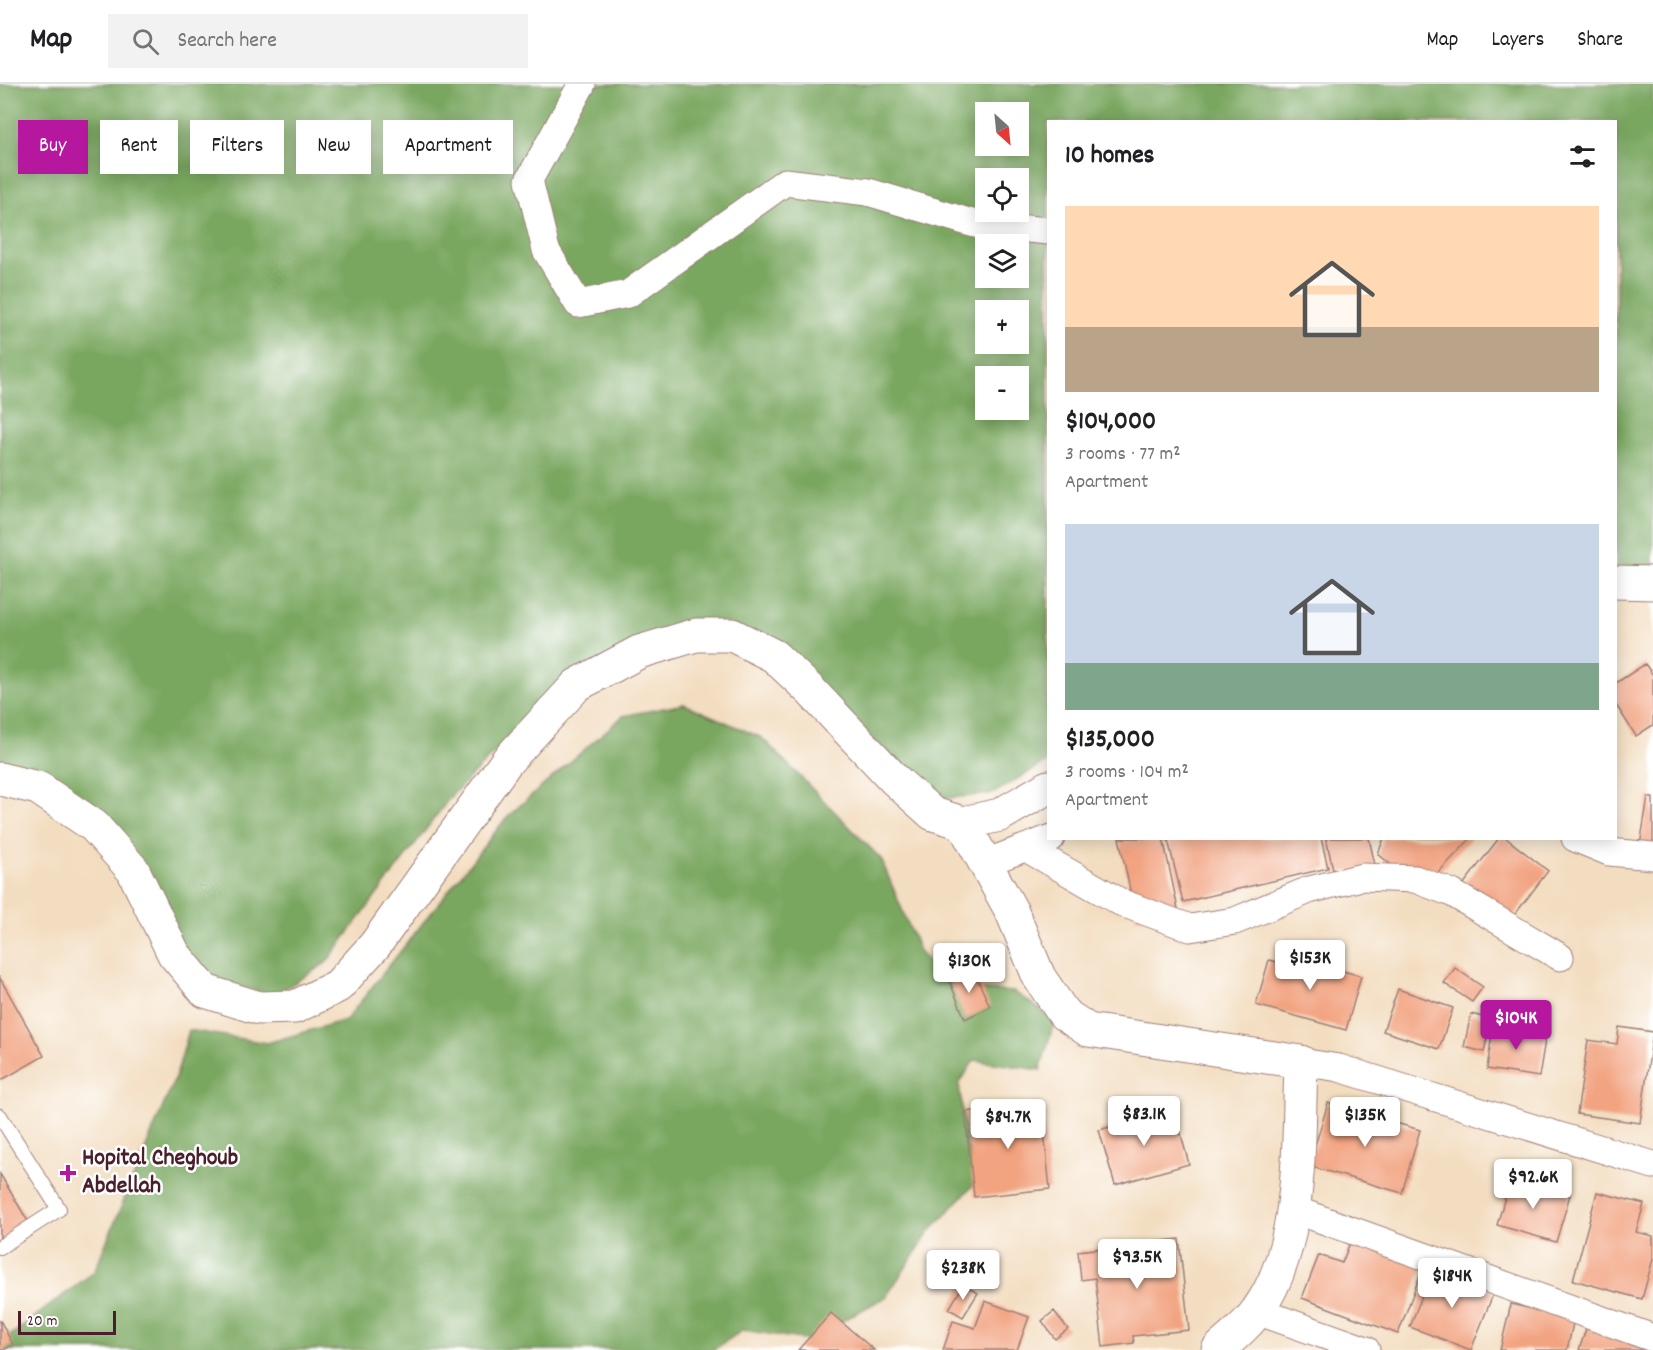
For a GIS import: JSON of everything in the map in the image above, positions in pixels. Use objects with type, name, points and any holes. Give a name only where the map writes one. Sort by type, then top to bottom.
[{"type":"main road","points":[[1617,582],[1653,583]]},
{"type":"main road","points":[[0,779],[38,788],[94,826],[133,870],[174,954],[205,991],[259,1008],[295,1007],[338,986],[375,945],[507,761],[577,685],[639,652],[696,635],[732,635],[774,656],[810,690],[894,779],[933,814],[963,823],[1000,815],[1047,788]]},
{"type":"main road","points":[[963,823],[1012,912],[1039,977],[1064,1014],[1088,1030],[1301,1062],[1294,1210],[1278,1271],[1257,1311],[1218,1350]]},
{"type":"street","points":[[582,84],[529,180],[546,250],[578,304],[628,294],[785,182],[868,192],[975,224],[1047,231]]},
{"type":"street","points":[[1580,840],[1609,852],[1653,856]]},
{"type":"street","points":[[986,863],[1039,843],[1122,903],[1190,928],[1235,921],[1309,890],[1362,877],[1414,879],[1452,893],[1560,957]]},
{"type":"street","points":[[1301,1062],[1339,1068],[1653,1165]]},
{"type":"street","points":[[1294,1210],[1653,1338]]},
{"type":"street","points":[[1257,1311],[1366,1350]]},
{"type":"lane","points":[[0,1116],[59,1209],[0,1247]]},
{"type":"green space","points":[[0,84],[1653,84],[1653,567],[1617,567],[1617,120],[1047,120],[1047,762],[992,794],[915,801],[735,643],[702,636],[540,707],[451,796],[326,963],[275,995],[194,977],[98,823],[0,772]]},
{"type":"green space","points":[[684,704],[762,738],[881,859],[920,953],[954,988],[1014,992],[1055,1019],[1040,1070],[974,1060],[959,1084],[967,1145],[976,1182],[930,1231],[886,1297],[807,1340],[743,1330],[713,1350],[0,1350],[0,1343],[94,1272],[177,1073],[189,1030],[267,1043],[346,1020],[507,817],[623,716]]},
{"type":"building","points":[[1645,664],[1653,675],[1653,725],[1636,736],[1617,707],[1617,682]]},
{"type":"building","points":[[1648,797],[1653,798],[1653,847],[1640,845]]},
{"type":"building","points":[[1119,840],[1163,840],[1178,909],[1136,918]]},
{"type":"building","points":[[1168,840],[1321,840],[1328,868],[1183,902]]},
{"type":"building","points":[[1326,840],[1369,840],[1375,865],[1334,874]]},
{"type":"building","points":[[1383,840],[1469,840],[1422,890],[1378,854]]},
{"type":"building","points":[[1497,840],[1509,840],[1548,871],[1503,930],[1456,894]]},
{"type":"building","points":[[1287,955],[1361,976],[1346,1030],[1256,1005],[1269,960],[1284,964]]},
{"type":"building","points":[[1455,968],[1483,987],[1472,1002],[1444,983]]},
{"type":"building","points":[[973,969],[990,1007],[965,1019],[949,980]]},
{"type":"building","points":[[0,978],[44,1056],[0,1081]]},
{"type":"building","points":[[1398,989],[1453,1008],[1439,1049],[1383,1031]]},
{"type":"building","points":[[1471,1014],[1491,1019],[1484,1052],[1464,1047]]},
{"type":"building","points":[[1493,1026],[1546,1034],[1539,1077],[1487,1069]]},
{"type":"building","points":[[1619,1027],[1653,1032],[1640,1123],[1577,1114],[1588,1040],[1617,1044]]},
{"type":"building","points":[[1041,1103],[1050,1189],[974,1197],[965,1112]]},
{"type":"building","points":[[1328,1103],[1420,1130],[1402,1193],[1309,1166]]},
{"type":"building","points":[[1174,1109],[1189,1164],[1115,1185],[1099,1130]]},
{"type":"building","points":[[0,1174],[32,1228],[0,1247]]},
{"type":"building","points":[[1511,1177],[1570,1195],[1556,1242],[1497,1225]]},
{"type":"building","points":[[1597,1192],[1644,1204],[1636,1232],[1653,1236],[1653,1259],[1642,1299],[1573,1280]]},
{"type":"building","points":[[1353,1235],[1425,1262],[1398,1334],[1302,1298],[1319,1255],[1342,1263]]},
{"type":"building","points":[[1179,1239],[1189,1330],[1133,1336],[1134,1343],[1103,1347],[1095,1278],[1081,1280],[1078,1251]]},
{"type":"building","points":[[1432,1269],[1494,1292],[1471,1350],[1410,1327]]},
{"type":"building","points":[[963,1285],[978,1293],[963,1317],[949,1309]]},
{"type":"building","points":[[985,1301],[1029,1317],[1017,1350],[943,1350],[953,1321],[975,1328]]},
{"type":"building","points":[[1511,1304],[1574,1319],[1567,1350],[1500,1350]]},
{"type":"building","points":[[1054,1311],[1068,1329],[1055,1339],[1042,1321]]},
{"type":"building","points":[[831,1313],[874,1350],[798,1350]]},
{"type":"building","points":[[0,1320],[13,1345],[3,1350],[0,1350]]},
{"type":"building","points":[[1589,1320],[1653,1350],[1579,1350]]},
{"type":"place","name":"Hopital Cheghoub Abdellah","points":[[68,1173]]}]
